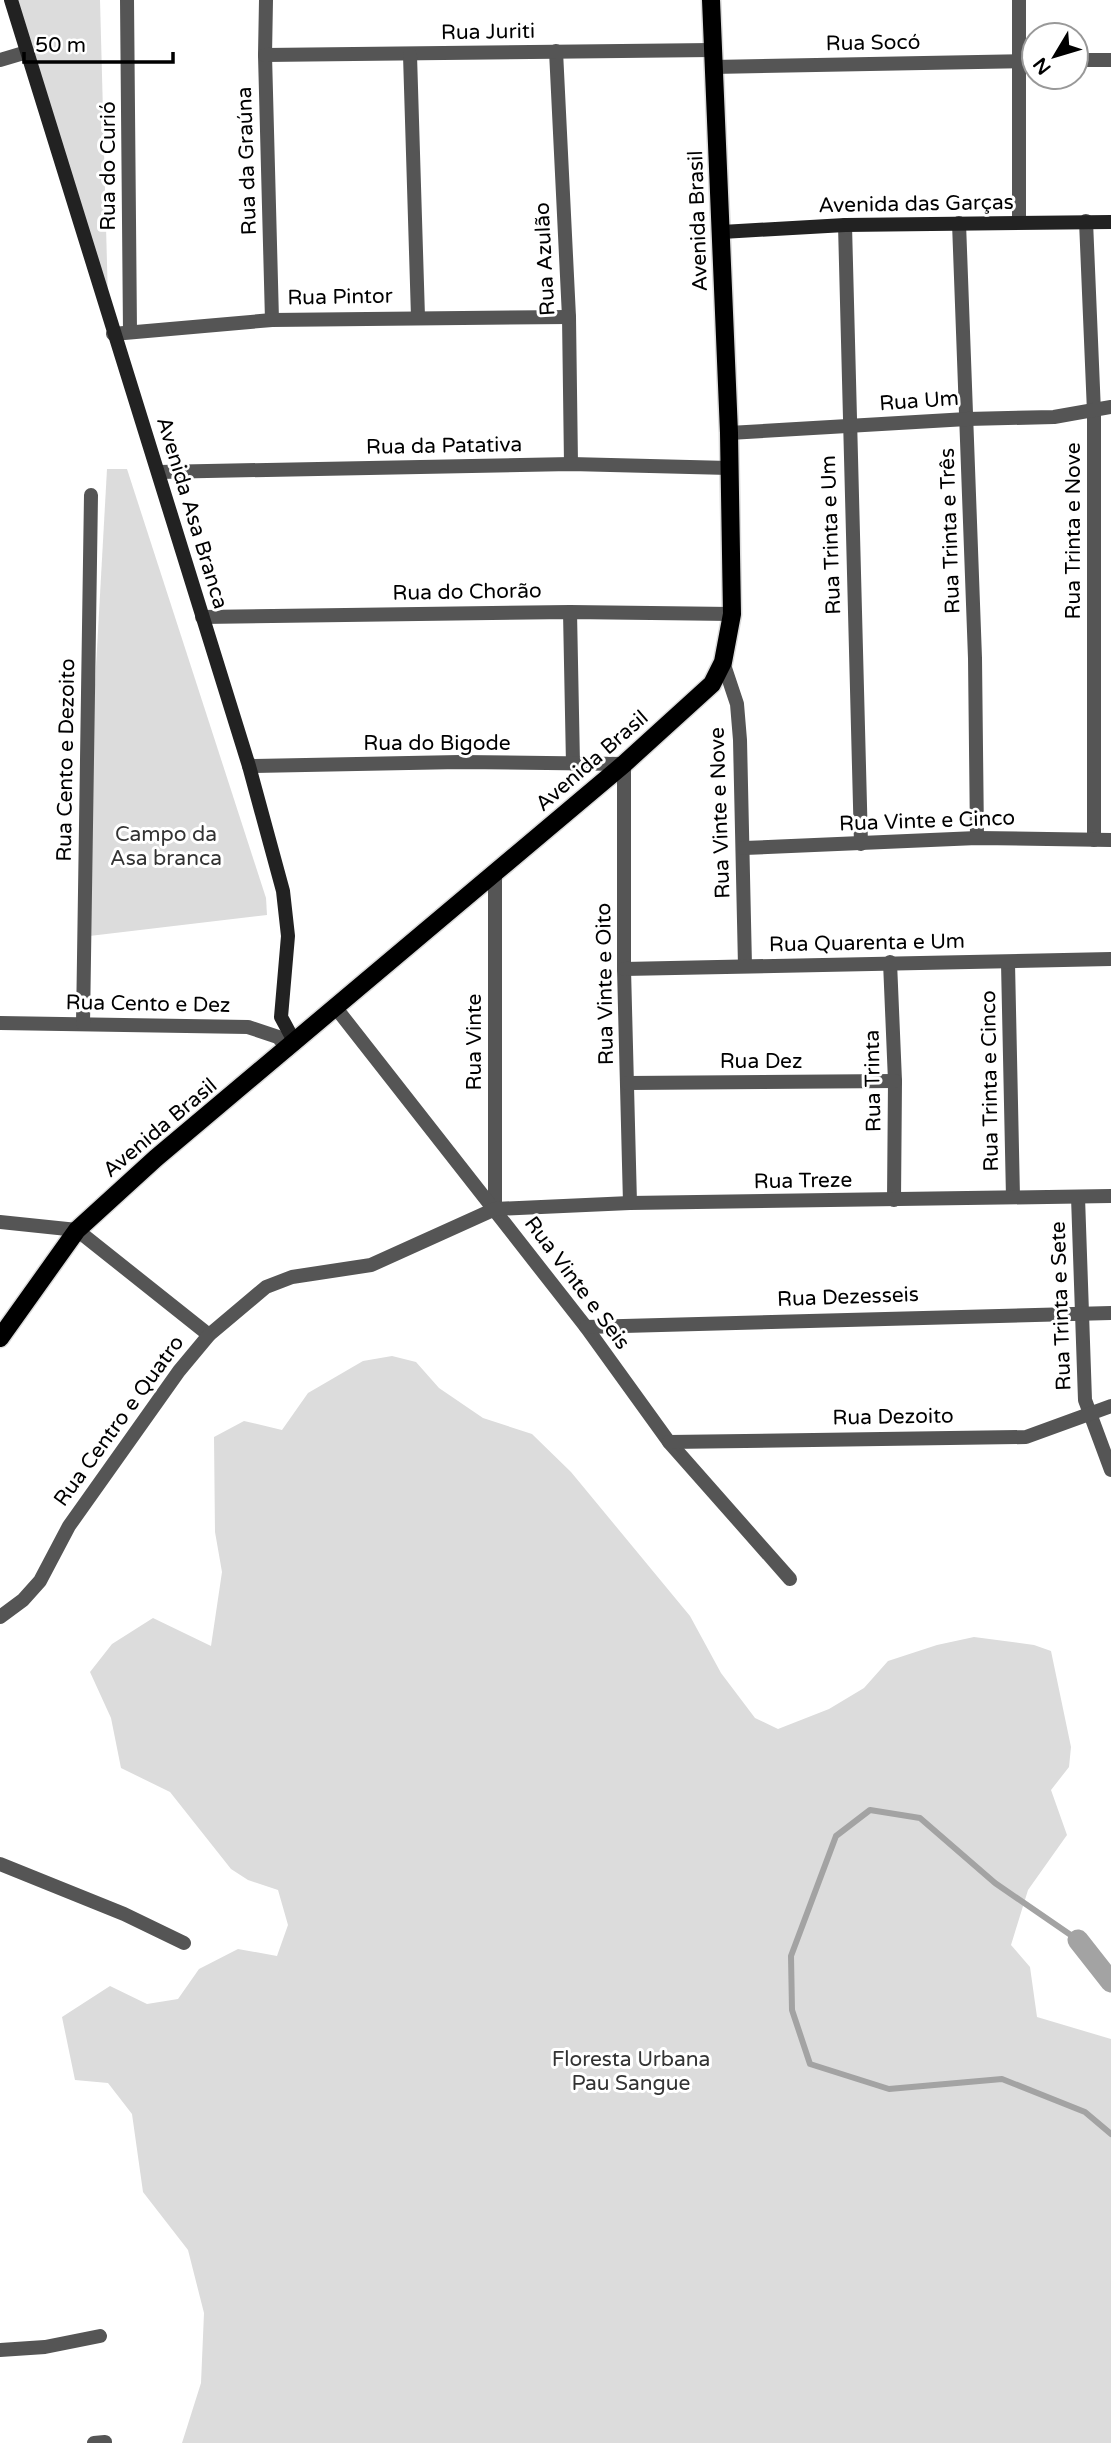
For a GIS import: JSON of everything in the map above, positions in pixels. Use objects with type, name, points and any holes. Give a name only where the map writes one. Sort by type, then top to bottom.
[{"type":"main road","name":"Avenida Brasil","points":[[0,1338],[77,1230],[156,1158],[624,764],[699,699],[712,684],[723,662],[732,614],[729,433],[711,0]]},
{"type":"street","name":"Avenida Asa Branca","points":[[11,0],[249,766],[283,891],[288,936],[281,1017],[292,1046]]},
{"type":"street","name":"Rua do Curió","points":[[127,0],[130,332]]},
{"type":"street","name":"Rua da Graúna","points":[[266,0],[272,320]]},
{"type":"street","points":[[1019,0],[1022,21]]},
{"type":"street","name":"Rua Juriti","points":[[265,55],[556,51],[713,59]]},
{"type":"street","name":"Rua Azulão","points":[[556,51],[569,317],[571,464]]},
{"type":"street","points":[[0,60],[27,52]]},
{"type":"street","points":[[411,55],[418,317]]},
{"type":"street","name":"Rua Socó","points":[[713,59],[1020,61]]},
{"type":"street","points":[[1090,60],[1111,60]]},
{"type":"street","points":[[1018,222],[1025,91]]},
{"type":"street","name":"Rua Trinta e Nove","points":[[1086,221],[1094,412],[1094,840]]},
{"type":"street","name":"Avenida das Garças","points":[[722,232],[845,225],[1111,222]]},
{"type":"street","name":"Rua Trinta e Três","points":[[960,223],[977,838]]},
{"type":"street","name":"Rua Trinta e Um","points":[[845,225],[861,844]]},
{"type":"street","name":"Rua Pintor","points":[[113,334],[272,320],[569,317]]},
{"type":"street","name":"Rua Um","points":[[729,433],[967,419],[1054,417],[1111,407]]},
{"type":"street","name":"Rua da Patativa","points":[[159,472],[571,464],[729,468]]},
{"type":"street","name":"Rua Cento e Dezoito","points":[[83,1024],[91,495]]},
{"type":"street","points":[[570,612],[573,764]]},
{"type":"street","name":"Rua do Chorão","points":[[202,617],[570,612],[732,614]]},
{"type":"street","name":"Rua Vinte e Nove","points":[[723,662],[737,704],[744,848],[745,966]]},
{"type":"street","name":"Rua do Bigode","points":[[249,766],[460,762],[624,764]]},
{"type":"street","name":"Rua Vinte e Oito","points":[[624,764],[624,968],[629,1203]]},
{"type":"street","name":"Rua Vinte e Cinco","points":[[744,848],[977,838],[1111,840]]},
{"type":"street","name":"Rua Vinte","points":[[495,874],[495,1209]]},
{"type":"street","name":"Rua Quarenta e Um","points":[[624,968],[1111,959]]},
{"type":"street","name":"Rua Trinta","points":[[890,962],[895,1081],[894,1200]]},
{"type":"street","name":"Rua Trinta e Cinco","points":[[1008,963],[1013,1198]]},
{"type":"street","name":"Rua Vinte e Seis","points":[[336,1008],[586,1327],[669,1442],[790,1579]]},
{"type":"street","name":"Rua Cento e Dez","points":[[0,1023],[248,1027],[278,1037],[292,1046]]},
{"type":"street","name":"Rua Dez","points":[[627,1083],[895,1081]]},
{"type":"street","name":"Rua Treze","points":[[495,1209],[629,1203],[1111,1196]]},
{"type":"street","name":"Rua Trinta e Sete","points":[[1078,1197],[1085,1400],[1111,1470]]},
{"type":"street","name":"Rua Centro e Quatro","points":[[0,1618],[23,1600],[40,1581],[69,1526],[179,1370],[209,1335],[266,1287],[292,1277],[371,1265],[495,1209]]},
{"type":"street","points":[[0,1222],[77,1230],[209,1335]]},
{"type":"street","name":"Rua Dezesseis","points":[[586,1327],[1111,1313]]},
{"type":"street","name":"Rua Dezoito","points":[[669,1442],[1026,1437],[1055,1429],[1089,1412],[1111,1406]]},
{"type":"street","points":[[0,1864],[124,1914],[184,1943]]},
{"type":"street","points":[[0,2350],[45,2347],[100,2336]]},
{"type":"green space","points":[[10,0],[100,0],[108,301]]},
{"type":"green space","name":"Campo da Asa branca","points":[[107,469],[127,469],[266,898],[267,915],[81,937]]},
{"type":"green space","name":"Floresta Urbana Pau Sangue","points":[[392,1356],[416,1362],[439,1388],[483,1418],[532,1434],[571,1472],[690,1616],[721,1673],[755,1718],[778,1729],[829,1709],[864,1688],[888,1661],[937,1645],[974,1637],[1034,1645],[1051,1651],[1071,1747],[1069,1767],[1051,1790],[1067,1835],[1028,1890],[1011,1945],[1030,1967],[1037,2017],[1111,2039],[1111,2443],[182,2443],[201,2383],[204,2313],[188,2250],[143,2192],[132,2114],[108,2083],[75,2080],[62,2017],[110,1986],[147,2004],[178,1999],[199,1969],[238,1949],[277,1956],[288,1925],[278,1890],[248,1880],[231,1869],[170,1792],[121,1768],[111,1718],[90,1672],[112,1644],[153,1618],[211,1646],[222,1572],[215,1532],[214,1437],[244,1421],[282,1430],[308,1393],[363,1361]]},
{"type":"waterway","points":[[1078,1940],[995,1883],[920,1818],[870,1810],[836,1836],[791,1956],[792,2010],[810,2064],[889,2089],[1002,2079],[1085,2112],[1111,2134]]},
{"type":"waterway","points":[[1078,1940],[1111,1982]]}]
